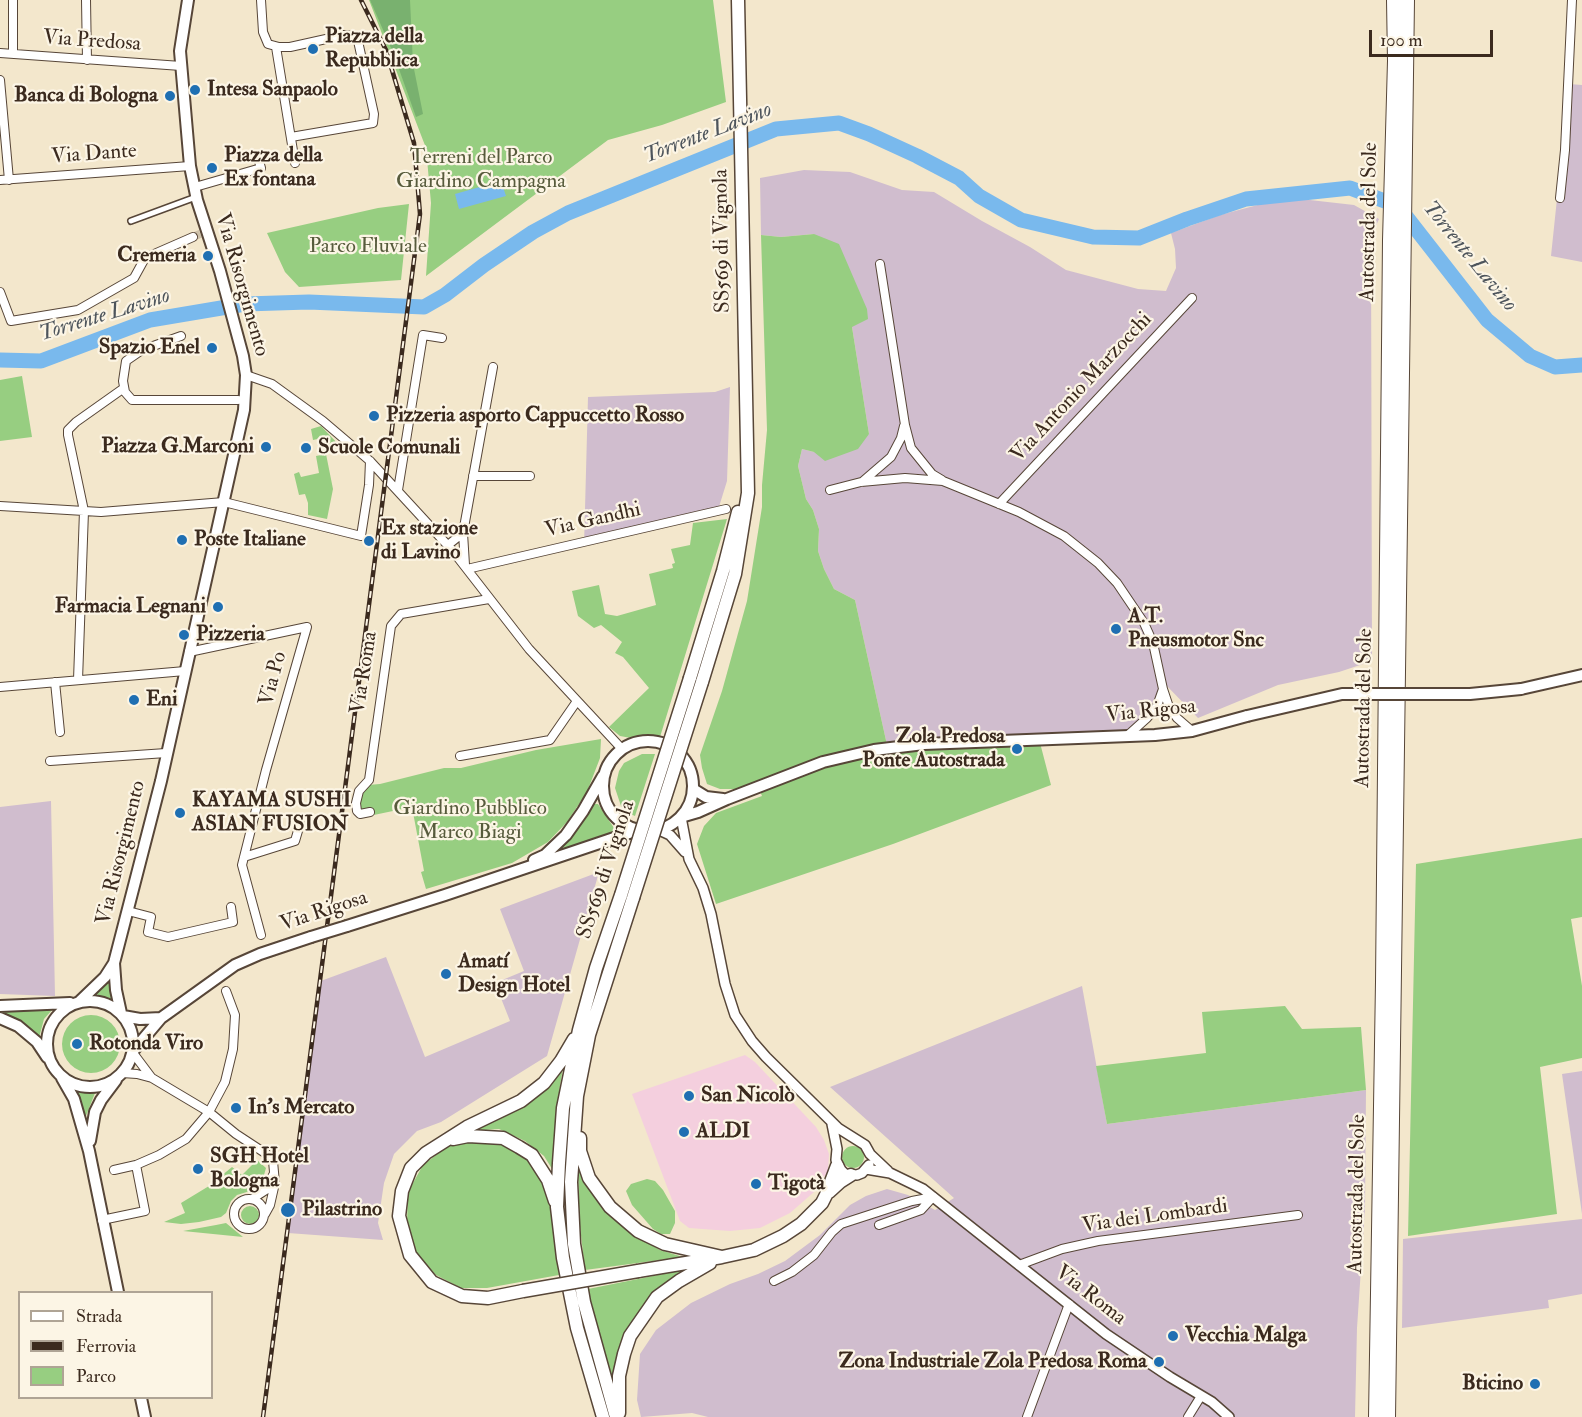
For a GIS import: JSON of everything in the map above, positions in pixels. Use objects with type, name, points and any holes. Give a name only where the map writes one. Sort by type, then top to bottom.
[{"type":"highway","name":"SS569 di Vignola","points":[[617,1417],[584,1302],[574,1245],[571,1182],[577,1096],[589,1035],[627,897],[696,680],[740,503],[746,410],[738,0]]},
{"type":"highway","name":"Autostrada del Sole","points":[[1376,1417],[1394,0]]},
{"type":"highway","name":"Autostrada del Sole","points":[[1388,1417],[1407,0]]},
{"type":"highway","name":"SS569 di Vignola","points":[[603,1417],[577,1328],[563,1258],[557,1207],[563,1108],[579,1030],[596,968],[627,897]]},
{"type":"highway","points":[[579,1030],[561,1061],[544,1083],[521,1101],[467,1127],[446,1140],[426,1153],[411,1168],[402,1191],[399,1216],[410,1255],[432,1282],[462,1296],[488,1298],[754,1250],[783,1236],[810,1215],[826,1195],[851,1175]]},
{"type":"highway","points":[[577,1096],[580,1151],[589,1178],[610,1207],[639,1231],[665,1244],[722,1257]]},
{"type":"highway","points":[[446,1140],[468,1136],[503,1138],[519,1147],[532,1155],[548,1180],[557,1207]]},
{"type":"highway","points":[[826,1195],[837,1166]]},
{"type":"highway","points":[[617,1417],[619,1376],[624,1354],[630,1336],[642,1317],[657,1297],[701,1267],[722,1257]]},
{"type":"main road","name":"Via Risorgimento","points":[[77,1002],[105,977],[114,963],[166,753],[244,410],[246,375],[238,334],[220,271],[204,232],[190,166],[180,51],[188,0]]},
{"type":"main road","name":"Via Rigosa","points":[[681,817],[823,762],[874,750],[924,744],[1126,736],[1192,730],[1342,694],[1470,694],[1521,689],[1582,675]]},
{"type":"main road","points":[[643,741],[660,742],[676,751],[688,765],[693,789],[688,806],[681,817],[667,827],[659,830],[638,830],[620,821],[608,805],[603,787],[606,771],[612,759],[622,749],[643,741]]},
{"type":"main road","name":"Via Rigosa","points":[[513,872],[544,855],[566,835],[606,771]]},
{"type":"main road","points":[[693,789],[706,797],[727,799]]},
{"type":"main road","name":"Via Rigosa","points":[[133,1052],[161,1018],[235,965],[260,954],[638,830]]},
{"type":"main road","name":"Via Risorgimento","points":[[114,963],[116,990],[122,1014]]},
{"type":"main road","points":[[0,1006],[99,1001],[111,1005],[129,1024],[133,1037],[131,1060],[100,1100],[90,1135],[89,1151]]},
{"type":"main road","points":[[51,1062],[47,1051],[50,1028],[63,1009],[77,1002]]},
{"type":"main road","points":[[122,1014],[141,1019],[161,1018]]},
{"type":"main road","points":[[0,1018],[18,1026],[37,1042],[74,1099],[89,1151],[118,1291]]},
{"type":"main road","points":[[60,1075],[71,1083],[84,1087],[97,1087],[109,1083],[121,1074]]},
{"type":"main road","points":[[141,1399],[146,1417]]},
{"type":"street","points":[[13,0],[14,54]]},
{"type":"street","points":[[86,0],[87,60]]},
{"type":"street","points":[[261,0],[265,40],[268,44],[276,47],[290,47],[344,35],[354,36],[358,41],[373,119],[291,137]]},
{"type":"street","points":[[1560,198],[1565,147],[1572,0]]},
{"type":"street","points":[[276,47],[295,163]]},
{"type":"street","name":"Via Predosa","points":[[0,52],[181,66]]},
{"type":"street","points":[[0,80],[4,180]]},
{"type":"street","points":[[131,222],[196,192],[261,168],[258,158]]},
{"type":"street","name":"Via Dante","points":[[4,180],[190,166]]},
{"type":"street","points":[[0,292],[11,321],[78,310],[134,278],[145,258],[193,237]]},
{"type":"street","points":[[880,264],[905,425],[911,448],[919,460],[932,474],[943,481],[1019,512],[1064,536],[1098,563],[1117,583],[1144,622],[1154,643],[1169,707],[1177,718],[1192,730]]},
{"type":"street","name":"Via Antonio Marzocchi","points":[[999,504],[1192,298]]},
{"type":"street","points":[[398,490],[423,335],[442,338]]},
{"type":"street","points":[[181,336],[142,350],[126,361],[124,388],[132,400],[238,400]]},
{"type":"street","points":[[466,568],[463,532],[493,367]]},
{"type":"street","points":[[246,375],[273,384],[323,421],[370,461],[447,544],[529,649],[622,749]]},
{"type":"street","points":[[78,680],[84,512],[68,435],[76,422],[124,388]]},
{"type":"street","points":[[861,482],[891,457],[905,425]]},
{"type":"street","points":[[0,506],[101,512],[224,502],[361,536],[369,485],[370,461]]},
{"type":"street","points":[[369,485],[376,478],[383,476]]},
{"type":"street","points":[[473,476],[530,476]]},
{"type":"street","points":[[830,490],[861,482],[905,478],[943,481]]},
{"type":"street","name":"Via Gandhi","points":[[466,568],[726,509]]},
{"type":"street","points":[[447,544],[463,532]]},
{"type":"street","name":"Via Roma","points":[[370,812],[360,814],[356,803],[359,791],[369,780],[390,626],[401,614],[489,599]]},
{"type":"street","name":"Via Po","points":[[189,652],[307,627],[266,770],[242,865],[261,935]]},
{"type":"street","points":[[0,687],[185,671]]},
{"type":"street","points":[[55,682],[60,732]]},
{"type":"street","points":[[1126,736],[1147,718],[1163,689]]},
{"type":"street","points":[[459,756],[550,740],[577,700]]},
{"type":"street","name":"Via Risorgimento","points":[[50,761],[166,753]]},
{"type":"street","name":"Via Roma","points":[[681,817],[689,859]]},
{"type":"street","points":[[244,857],[295,841],[300,824]]},
{"type":"street","name":"Via Roma","points":[[659,830],[679,843],[703,888],[711,914],[725,984],[735,1015],[760,1051],[831,1122],[865,1145],[870,1154],[890,1173]]},
{"type":"street","points":[[128,911],[151,916],[147,932],[168,937],[233,922],[231,907]]},
{"type":"street","points":[[114,1170],[136,1165],[186,1139],[209,1112],[225,1082],[233,1049],[235,1015],[226,991]]},
{"type":"street","points":[[133,1052],[152,1078]]},
{"type":"street","points":[[121,1074],[137,1074],[152,1078],[209,1112],[236,1134],[268,1155],[275,1168],[273,1194],[262,1223],[255,1229],[246,1229],[238,1224],[234,1216],[236,1207],[266,1190],[275,1168]]},
{"type":"street","points":[[831,1122],[837,1149],[837,1166],[845,1174],[857,1175],[866,1169],[869,1165],[870,1154]]},
{"type":"street","points":[[837,1149],[845,1142],[856,1140]]},
{"type":"street","points":[[102,1220],[145,1211],[136,1165]]},
{"type":"street","name":"Via Roma","points":[[866,1169],[890,1173],[933,1197],[1106,1334],[1202,1396],[1229,1417]]},
{"type":"street","points":[[774,1281],[792,1272],[814,1255],[841,1224],[912,1201],[933,1197]]},
{"type":"street","points":[[879,1225],[921,1210],[933,1197]]},
{"type":"street","points":[[252,1199],[261,1204],[265,1214]]},
{"type":"street","name":"Via dei Lombardi","points":[[1020,1265],[1062,1249],[1098,1241],[1298,1215]]},
{"type":"street","points":[[1027,1417],[1069,1304]]},
{"type":"street","points":[[1188,1417],[1202,1396]]},
{"type":"shaded area","points":[[1569,84],[1582,85],[1582,262],[1551,256]]},
{"type":"shaded area","points":[[804,170],[850,172],[902,190],[934,192],[1066,270],[1138,289],[1166,291],[1176,268],[1171,233],[1220,215],[1269,202],[1301,199],[1354,205],[1379,219],[1371,237],[1372,661],[1339,672],[1278,685],[1198,718],[1165,684],[1149,715],[1130,737],[887,745],[855,600],[834,589],[824,569],[818,551],[819,529],[813,510],[806,499],[798,466],[802,449],[814,452],[869,434],[852,327],[814,234],[781,237],[761,235],[760,178]]},
{"type":"shaded area","points":[[730,387],[727,481],[718,510],[584,546],[588,397],[715,392]]},
{"type":"shaded area","points":[[51,801],[55,996],[0,994],[0,807]]},
{"type":"shaded area","points":[[599,872],[547,1056],[441,1122],[417,1131],[394,1154],[384,1183],[378,1223],[383,1240],[288,1233],[318,982],[386,957],[425,1057],[510,1021],[495,983],[524,971],[500,909]]},
{"type":"shaded area","points":[[1082,986],[1107,1124],[1366,1090],[1365,1209],[1357,1328],[1355,1417],[708,1417],[692,1413],[641,1417],[637,1400],[640,1354],[656,1330],[691,1303],[785,1261],[820,1235],[850,1205],[866,1196],[887,1189],[908,1195],[935,1210],[954,1198],[830,1087]]},
{"type":"shaded area","points":[[745,1055],[755,1062],[816,1127],[829,1154],[828,1171],[814,1192],[790,1213],[760,1228],[730,1231],[689,1228],[680,1221],[632,1094]]},
{"type":"shaded area","points":[[1582,1071],[1582,1214],[1562,1074]]},
{"type":"shaded area","points":[[1582,1219],[1582,1294],[1548,1300],[1549,1308],[1402,1328],[1403,1239]]},
{"type":"green space","name":"Terreni del Parco Giardino Campagna","points":[[369,0],[713,0],[726,102],[662,125],[608,140],[426,276],[431,203],[426,148]]},
{"type":"green space","points":[[370,0],[410,0],[413,64],[423,114],[416,117],[394,55]]},
{"type":"green space","name":"Parco Fluviale","points":[[409,204],[401,280],[299,287],[285,272],[267,233],[378,208]]},
{"type":"green space","points":[[814,234],[839,244],[867,309],[868,319],[852,327],[869,434],[858,449],[825,461],[814,452],[802,449],[798,466],[806,499],[813,510],[819,529],[818,551],[824,569],[834,589],[855,600],[887,745],[1039,739],[1051,785],[893,844],[716,904],[697,844],[704,826],[716,813],[762,796],[757,784],[736,789],[720,789],[707,784],[700,755],[722,691],[747,601],[762,507],[767,430],[761,235],[781,237]]},
{"type":"green space","points":[[22,376],[32,437],[0,441],[0,380]]},
{"type":"green space","points":[[321,426],[340,446],[325,449],[322,438],[313,440],[311,429]]},
{"type":"green space","points":[[326,454],[333,489],[327,519],[308,515],[305,494],[299,495],[294,474],[299,472],[301,477],[319,473],[316,456]]},
{"type":"green space","points":[[727,519],[660,737],[620,736],[609,727],[649,688],[623,657],[615,653],[622,642],[601,625],[594,628],[578,616],[572,591],[599,585],[605,614],[617,616],[656,605],[649,574],[673,568],[672,564],[675,563],[671,549],[690,545],[693,523]]},
{"type":"green space","name":"Giardino Pubblico Marco Biagi","points":[[601,739],[600,758],[587,792],[567,822],[548,842],[512,863],[426,889],[421,872],[424,871],[412,807],[369,816],[360,807],[365,786],[368,785],[444,768],[461,768],[536,750]]},
{"type":"green space","points":[[642,754],[655,754],[635,816],[621,806],[615,788],[619,771],[624,763]]},
{"type":"green space","points":[[593,804],[598,804],[616,831],[614,834],[561,851],[560,847]]},
{"type":"green space","points":[[1582,838],[1582,917],[1571,919],[1582,986],[1582,1058],[1540,1067],[1557,1214],[1408,1236],[1416,864]]},
{"type":"green space","points":[[112,973],[113,1000],[95,994]]},
{"type":"green space","points":[[1285,1006],[1302,1029],[1361,1027],[1366,1090],[1107,1124],[1096,1066],[1206,1053],[1202,1012]]},
{"type":"green space","points":[[0,1008],[52,1010],[44,1019],[39,1038],[19,1021],[0,1011]]},
{"type":"green space","points":[[85,1015],[97,1015],[112,1023],[120,1038],[120,1050],[112,1065],[97,1073],[85,1073],[70,1065],[62,1050],[62,1038],[70,1023]]},
{"type":"green space","points":[[564,1062],[559,1092],[554,1172],[544,1156],[525,1141],[499,1129],[469,1131],[514,1110]]},
{"type":"green space","points":[[74,1092],[95,1093],[86,1116],[83,1116]]},
{"type":"green space","points":[[471,1139],[502,1144],[525,1156],[541,1176],[549,1197],[559,1275],[487,1288],[461,1288],[436,1275],[415,1252],[407,1222],[408,1192],[423,1165],[448,1146]]},
{"type":"green space","points":[[853,1146],[861,1149],[864,1157],[861,1165],[853,1168],[845,1165],[842,1157],[845,1149]]},
{"type":"green space","points":[[257,1160],[266,1168],[264,1175],[250,1191],[237,1195],[221,1217],[181,1224],[164,1222],[185,1213],[181,1203],[209,1186],[232,1167],[242,1175]]},
{"type":"green space","points":[[578,1164],[609,1215],[629,1232],[660,1250],[683,1257],[585,1270],[579,1218]]},
{"type":"green space","points":[[647,1179],[655,1181],[663,1190],[675,1211],[675,1223],[670,1234],[661,1234],[653,1229],[632,1205],[626,1191],[631,1184]]},
{"type":"green space","points":[[250,1206],[256,1209],[259,1215],[256,1221],[250,1224],[244,1221],[241,1215],[244,1209]]},
{"type":"green space","points":[[226,1223],[243,1237],[183,1231],[216,1225]]},
{"type":"green space","points":[[683,1270],[646,1301],[629,1329],[613,1387],[588,1289]]},
{"type":"water","points":[[501,181],[506,196],[459,209],[455,194]]},
{"type":"waterway","name":"Torrente Lavino","points":[[0,360],[41,361],[150,320],[245,304],[309,302],[424,307],[445,295],[533,232],[568,213],[776,129],[839,123],[869,134],[959,178],[979,196],[1021,220],[1093,237],[1139,238],[1246,199],[1350,188],[1398,206],[1487,320],[1530,356],[1555,367],[1582,365]]},
{"type":"tunnel","points":[[193,237],[202,233]]},
{"type":"railway","points":[[263,1417],[420,214],[414,143],[386,50],[361,0]]},
{"type":"place","name":"Piazza della Repubblica","points":[[313,49]]},
{"type":"place","name":"Intesa Sanpaolo","points":[[195,90]]},
{"type":"place","name":"Banca di Bologna","points":[[170,96]]},
{"type":"place","name":"Piazza della Ex fontana","points":[[212,168]]},
{"type":"place","name":"Cremeria","points":[[208,256]]},
{"type":"place","name":"Spazio Enel","points":[[212,348]]},
{"type":"place","name":"Pizzeria asporto Cappuccetto Rosso","points":[[374,416]]},
{"type":"place","name":"Piazza G.Marconi","points":[[266,447]]},
{"type":"place","name":"Scuole Comunali","points":[[306,448]]},
{"type":"place","name":"Poste Italiane","points":[[182,540]]},
{"type":"place","name":"Ex stazione di Lavino","points":[[369,541]]},
{"type":"place","name":"Farmacia Legnani","points":[[218,607]]},
{"type":"place","name":"A.T. Pneusmotor Snc","points":[[1116,629]]},
{"type":"place","name":"Pizzeria","points":[[184,635]]},
{"type":"place","name":"Eni","points":[[134,700]]},
{"type":"place","name":"Zola Predosa Ponte Autostrada","points":[[1017,749]]},
{"type":"place","name":"KAYAMA SUSHI ASIAN FUSION","points":[[180,813]]},
{"type":"place","name":"Amatí Design Hotel","points":[[446,974]]},
{"type":"place","name":"Rotonda Viro","points":[[77,1044]]},
{"type":"place","name":"San Nicolò","points":[[689,1096]]},
{"type":"place","name":"In's Mercato","points":[[236,1108]]},
{"type":"place","name":"ALDI","points":[[684,1132]]},
{"type":"place","name":"SGH Hotel Bologna","points":[[198,1169]]},
{"type":"place","name":"Tigotà","points":[[756,1184]]},
{"type":"place","name":"Pilastrino","points":[[288,1210]]},
{"type":"place","name":"Vecchia Malga","points":[[1173,1336]]},
{"type":"place","name":"Zona Industriale Zola Predosa Roma","points":[[1159,1362]]},
{"type":"place","name":"Bticino","points":[[1535,1384]]}]
